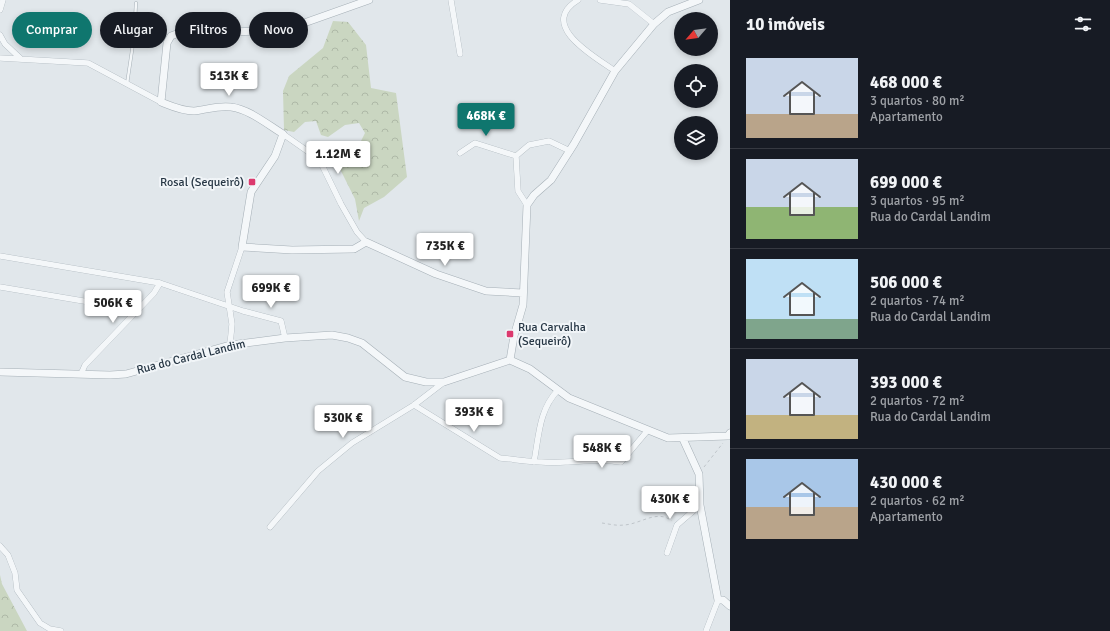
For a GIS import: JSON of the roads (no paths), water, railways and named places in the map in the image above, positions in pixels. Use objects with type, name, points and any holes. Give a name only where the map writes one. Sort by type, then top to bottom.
[{"type":"street","points":[[0,10],[4,0]]},
{"type":"street","points":[[161,102],[167,43],[171,36],[179,33],[264,31],[290,28],[369,0]]},
{"type":"street","points":[[451,0],[460,54]]},
{"type":"street","points":[[578,0],[570,5],[564,16],[564,27],[572,40],[615,72]]},
{"type":"street","points":[[600,0],[628,4],[654,24]]},
{"type":"street","points":[[695,1],[668,12],[654,24],[615,72],[570,151],[551,180],[534,195],[528,206],[523,305],[510,360],[530,369],[569,398],[668,438],[729,435]]},
{"type":"street","points":[[0,35],[5,44],[20,58]]},
{"type":"street","points":[[0,58],[88,63],[161,102],[180,109],[194,111],[217,107],[232,107],[245,111],[283,134],[313,155],[321,163],[341,204],[357,232],[366,242],[436,274],[486,291],[523,293]]},
{"type":"street","points":[[230,345],[232,324],[227,292],[242,247],[251,192],[275,156],[283,134]]},
{"type":"street","points":[[516,156],[529,145],[549,141],[570,151]]},
{"type":"street","points":[[460,153],[475,143],[516,156]]},
{"type":"street","points":[[516,156],[518,191],[528,206]]},
{"type":"street","points":[[242,247],[292,250],[354,250],[366,242]]},
{"type":"street","points":[[0,256],[160,283],[230,305],[244,311],[280,321],[285,338]]},
{"type":"street","points":[[81,374],[86,365],[160,283]]},
{"type":"street","points":[[0,287],[137,310]]},
{"type":"street","name":"Rua do Cardal Landim","points":[[0,372],[110,375],[126,374],[230,345],[285,338],[332,335],[348,338],[362,343],[404,377],[426,382],[444,382],[510,360]]},
{"type":"street","points":[[270,527],[318,472],[352,443],[414,405],[444,382]]},
{"type":"street","points":[[534,462],[542,420],[548,400],[558,390]]},
{"type":"street","points":[[414,405],[500,458],[534,462],[565,463],[595,459],[621,462],[648,430]]},
{"type":"street","points":[[683,438],[699,474],[700,505],[718,600],[706,631]]},
{"type":"street","points":[[667,553],[677,525],[700,505]]},
{"type":"street","points":[[0,546],[8,555],[15,573],[17,590],[36,618],[45,627],[61,631]]},
{"type":"street","points":[[718,600],[723,600],[730,606]]},
{"type":"lane","points":[[127,84],[134,37],[136,3]]},
{"type":"place","name":"Rosal (Sequeirô)","points":[[252,182]]},
{"type":"place","name":"Rua Carvalha (Sequeirô)","points":[[510,334]]}]
